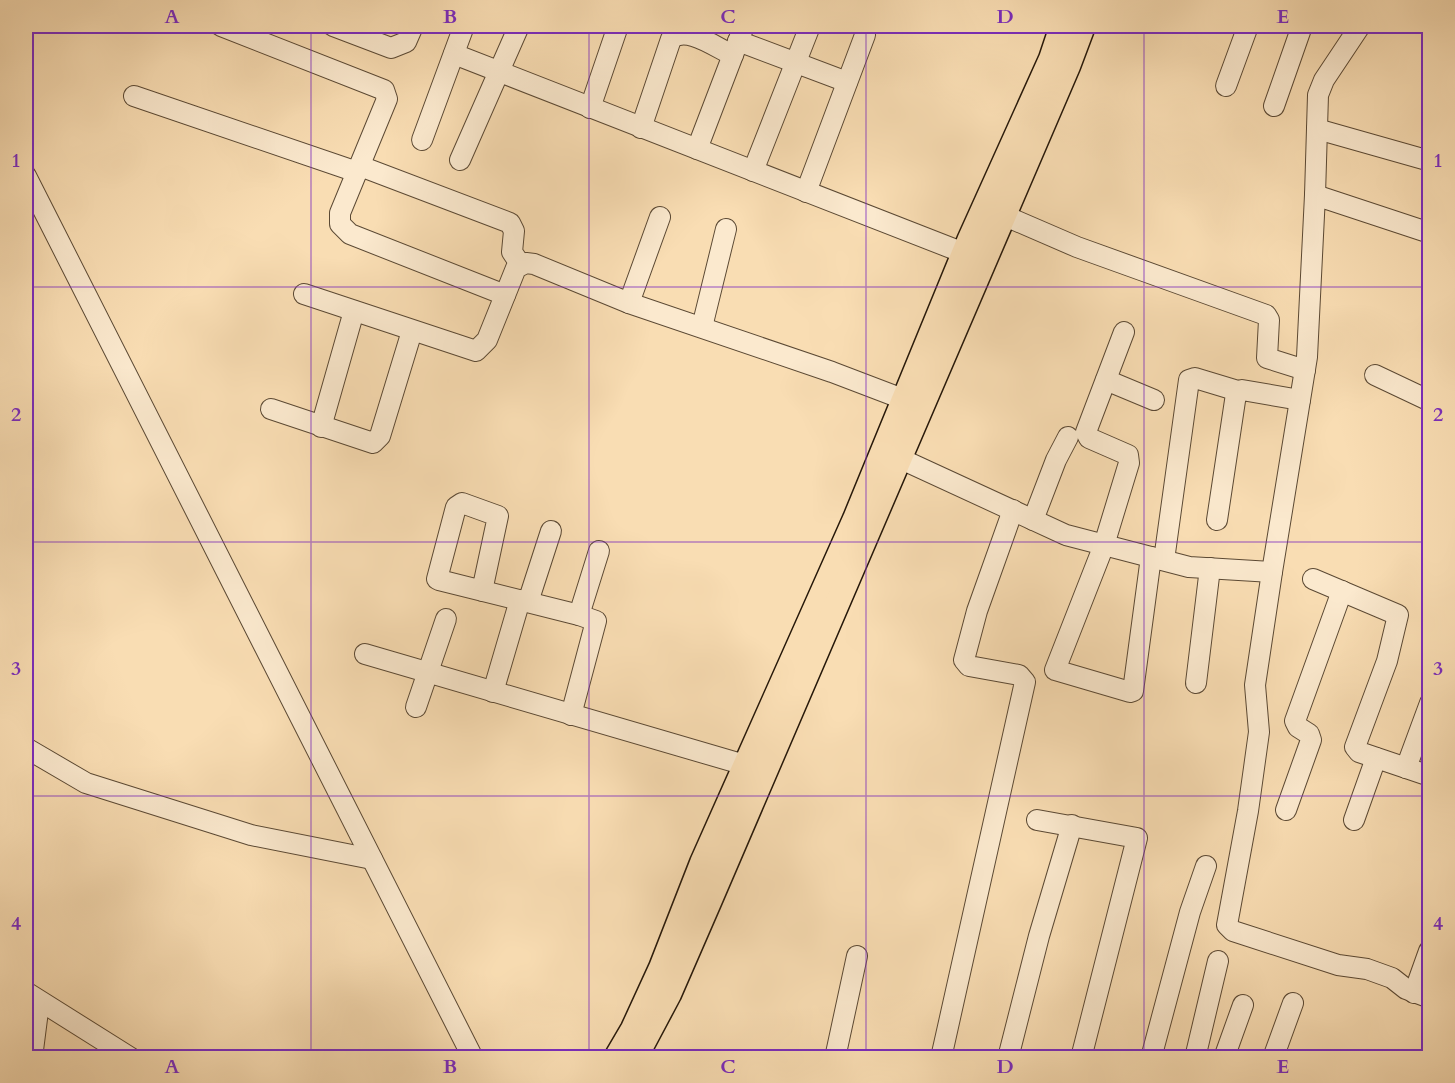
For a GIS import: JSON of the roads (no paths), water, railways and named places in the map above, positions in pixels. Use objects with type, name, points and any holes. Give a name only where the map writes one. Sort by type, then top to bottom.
[{"type":"main road","points":[[615,1058],[633,1029],[732,822],[913,403],[1003,215],[1060,62],[1062,26]]},
{"type":"main road","points":[[913,403],[964,253],[1060,62],[1083,26]]},
{"type":"main road","points":[[635,1058],[669,994],[732,822],[746,765],[891,455]]},
{"type":"street","points":[[221,26],[384,90],[387,99],[338,219],[343,229],[505,295]]},
{"type":"street","points":[[333,26],[391,48],[406,42],[412,26]]},
{"type":"street","points":[[422,140],[464,26]]},
{"type":"street","points":[[460,160],[497,71],[519,26]]},
{"type":"street","points":[[590,108],[618,26]]},
{"type":"street","points":[[753,171],[810,26]]},
{"type":"street","points":[[1226,86],[1248,26]]},
{"type":"street","points":[[1275,106],[1302,26]]},
{"type":"street","points":[[1360,26],[1320,88],[1305,370],[1255,685],[1259,732],[1248,811],[1227,925],[1233,931],[1338,965],[1366,969],[1392,978],[1422,996],[1429,951]]},
{"type":"street","points":[[641,128],[671,39],[675,36],[687,34],[738,41],[847,82]]},
{"type":"street","points":[[806,192],[865,35]]},
{"type":"street","points":[[697,149],[738,41]]},
{"type":"street","points":[[454,54],[964,253]]},
{"type":"street","points":[[134,96],[358,169],[510,223],[514,231],[512,252],[520,264]]},
{"type":"street","points":[[1317,129],[1430,161]]},
{"type":"street","points":[[26,176],[473,1058]]},
{"type":"street","points":[[1315,195],[1430,233]]},
{"type":"street","points":[[1003,215],[1088,251],[1266,315],[1269,320],[1267,358],[1305,370]]},
{"type":"street","points":[[629,303],[660,217]]},
{"type":"street","points":[[702,327],[726,229]]},
{"type":"street","points":[[304,294],[476,351],[487,340],[520,264]]},
{"type":"street","points":[[520,264],[534,264],[629,303],[832,372],[913,403]]},
{"type":"street","points":[[321,427],[354,311]]},
{"type":"street","points":[[271,409],[368,443],[376,441],[412,331]]},
{"type":"street","points":[[1124,332],[1086,432],[1089,438],[1129,458],[1104,545],[1054,668],[1133,691],[1189,380],[1195,378],[1238,391],[1300,400]]},
{"type":"street","points":[[1375,375],[1430,401]]},
{"type":"street","points":[[1106,380],[1154,400]]},
{"type":"street","points":[[1217,520],[1238,391]]},
{"type":"street","points":[[1033,520],[1056,460],[1068,437]]},
{"type":"street","points":[[891,455],[1066,535],[1189,567],[1272,572]]},
{"type":"street","points":[[941,1058],[1025,682],[1019,675],[969,666],[964,660],[977,611],[1013,510]]},
{"type":"street","points":[[493,692],[551,531]]},
{"type":"street","points":[[579,615],[599,551]]},
{"type":"street","points":[[1196,683],[1210,568]]},
{"type":"street","points":[[1313,579],[1394,611],[1399,619],[1387,661],[1356,743],[1359,752],[1430,776]]},
{"type":"street","points":[[482,591],[594,619],[597,624],[571,715]]},
{"type":"street","points":[[1286,810],[1311,740],[1309,734],[1298,727],[1295,720],[1342,591]]},
{"type":"street","points":[[416,707],[446,619]]},
{"type":"street","points":[[365,654],[746,765]]},
{"type":"street","points":[[1406,768],[1430,703]]},
{"type":"street","points":[[26,748],[86,783],[252,835],[372,859]]},
{"type":"street","points":[[1354,820],[1376,758]]},
{"type":"street","points":[[1037,820],[1137,838],[1081,1058]]},
{"type":"street","points":[[1008,1058],[1039,936],[1072,825]]},
{"type":"street","points":[[1151,1058],[1206,866]]},
{"type":"street","points":[[835,1058],[857,956]]},
{"type":"street","points":[[1195,1058],[1218,961]]},
{"type":"street","points":[[32,997],[107,1051],[130,1058]]},
{"type":"street","points":[[32,997],[32,1058]]},
{"type":"street","points":[[1273,1058],[1293,1003]]},
{"type":"street","points":[[1224,1058],[1243,1005]]}]
